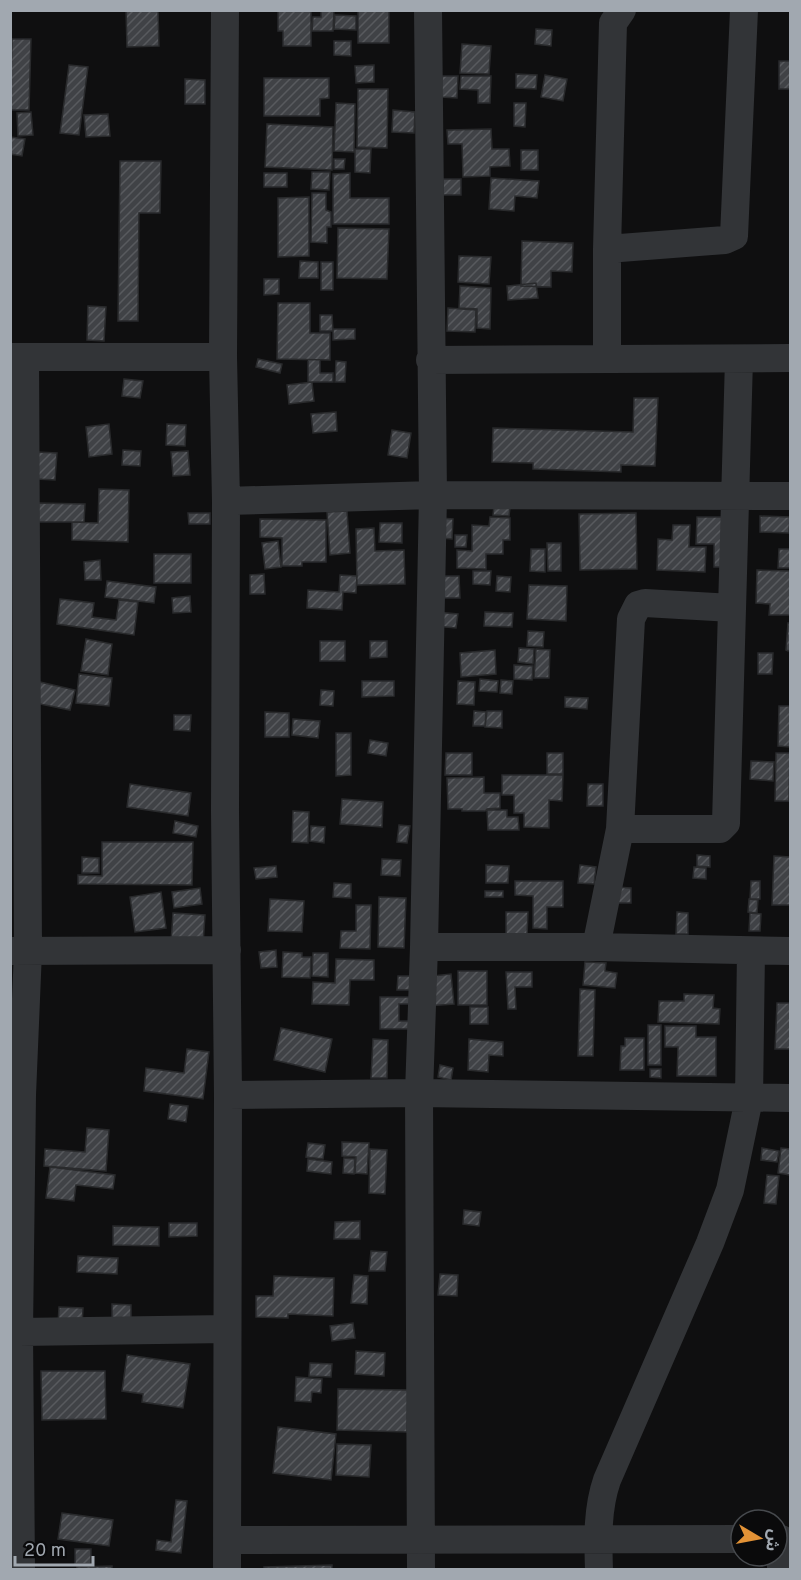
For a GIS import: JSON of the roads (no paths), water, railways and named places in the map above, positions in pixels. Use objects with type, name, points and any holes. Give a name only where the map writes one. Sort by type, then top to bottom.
[{"type":"street","points":[[225,10],[223,357],[226,501],[225,811],[228,1095],[227,1569]]},
{"type":"street","points":[[421,1569],[419,1093],[433,495],[428,10]]},
{"type":"street","points":[[607,358],[607,249],[613,23],[622,10]]},
{"type":"street","points":[[607,249],[725,240],[734,236],[744,10]]},
{"type":"street","points":[[21,1569],[16,1532],[19,1332],[16,1095],[19,951],[18,357],[223,357]]},
{"type":"street","points":[[430,360],[790,358]]},
{"type":"street","points":[[620,829],[720,829],[726,823],[739,359]]},
{"type":"street","points":[[226,501],[433,495],[790,496]]},
{"type":"street","points":[[596,947],[620,829],[631,619],[634,611],[638,605],[645,603],[732,608]]},
{"type":"street","points":[[424,947],[596,947],[790,951]]},
{"type":"street","points":[[19,951],[227,950]]},
{"type":"street","points":[[599,1569],[598,1539],[601,1504],[607,1480],[730,1190],[749,1099],[751,951]]},
{"type":"street","points":[[228,1095],[419,1093],[790,1098]]},
{"type":"street","points":[[19,1332],[227,1329]]},
{"type":"street","points":[[227,1540],[729,1539]]}]
